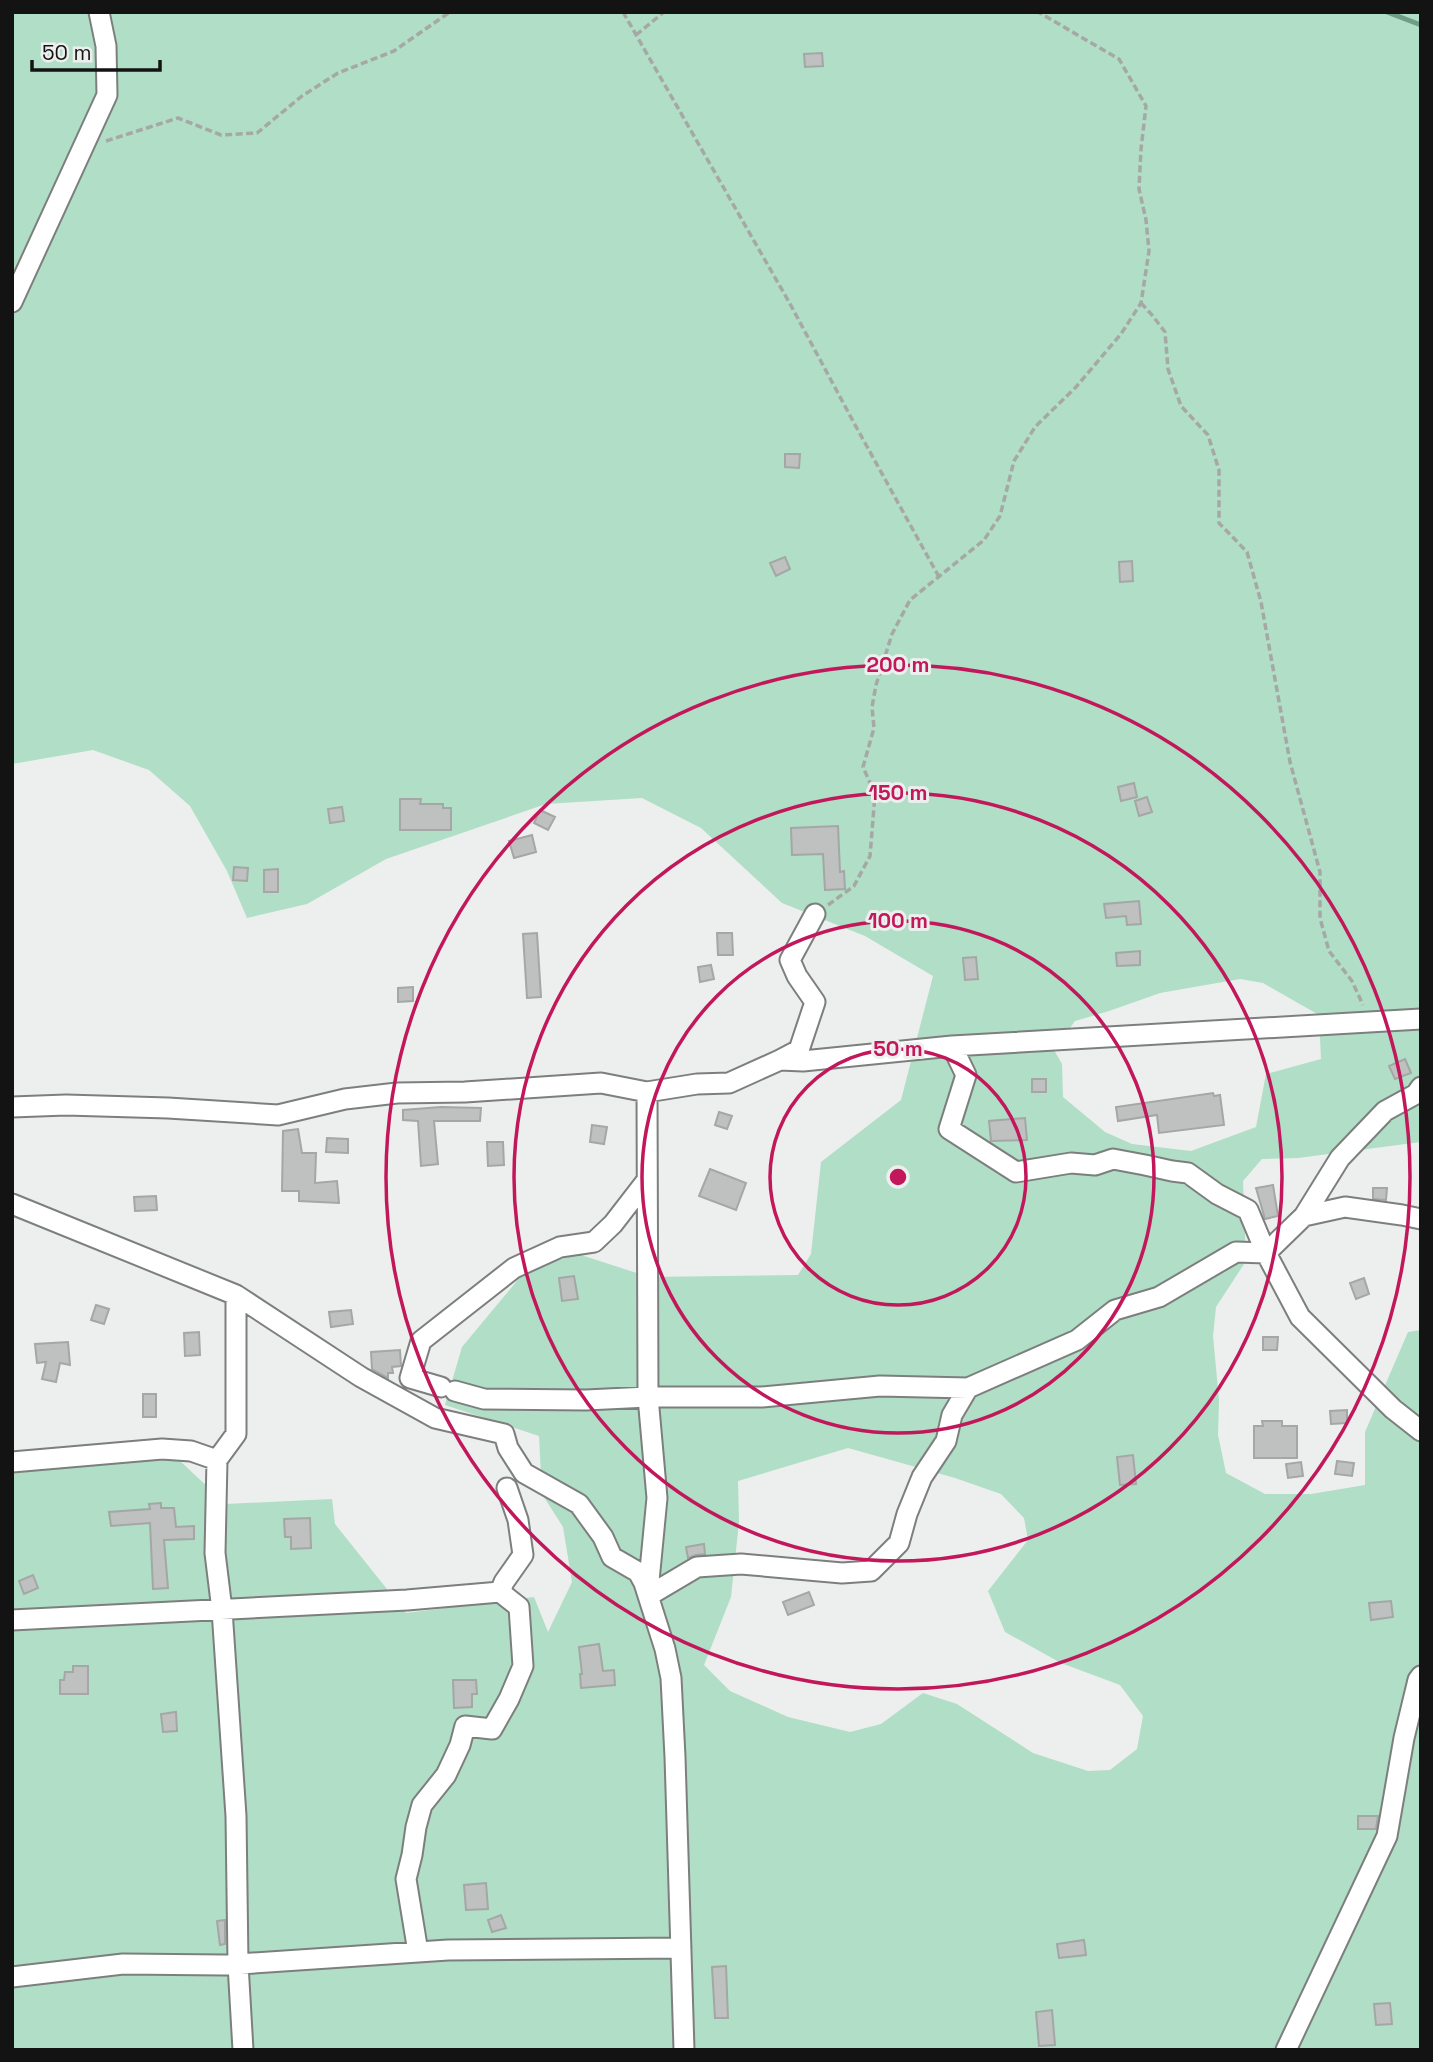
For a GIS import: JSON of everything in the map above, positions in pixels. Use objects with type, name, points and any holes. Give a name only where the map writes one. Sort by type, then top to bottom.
[{"type":"street","points":[[12,302],[107,94],[106,47],[99,12]]},
{"type":"street","points":[[12,1107],[66,1105],[168,1108],[278,1115],[345,1099],[397,1093],[465,1092],[601,1083],[647,1092],[697,1084],[729,1083],[799,1050],[815,1002],[797,976],[790,960],[815,914]]},
{"type":"street","points":[[780,1060],[803,1061],[952,1046],[1421,1019]]},
{"type":"street","points":[[952,1046],[966,1074],[949,1129],[1016,1172],[1071,1163],[1095,1165],[1113,1159],[1145,1164],[1188,1172],[1217,1194],[1248,1210],[1266,1253],[1300,1317],[1393,1409],[1421,1430]]},
{"type":"street","points":[[647,1180],[613,1224],[594,1242],[559,1247],[514,1268],[421,1341],[410,1378],[484,1399],[586,1401],[648,1397],[762,1397],[880,1386],[968,1388],[1077,1340],[1115,1310],[1159,1297],[1236,1252],[1266,1253],[1304,1216],[1340,1158],[1385,1111],[1416,1094],[1421,1087]]},
{"type":"street","points":[[647,1092],[648,1397],[657,1498],[648,1596]]},
{"type":"street","points":[[12,1204],[236,1295],[361,1377],[435,1418],[503,1434],[508,1448],[524,1473],[579,1504],[603,1537],[612,1557],[638,1572],[665,1649],[671,1678],[684,2050]]},
{"type":"street","points":[[1304,1216],[1345,1207],[1421,1219]]},
{"type":"street","points":[[236,1295],[236,1434],[217,1460],[215,1552],[222,1610],[236,1816],[238,1964],[243,2050]]},
{"type":"street","points":[[648,1596],[697,1567],[741,1564],[842,1573],[871,1571],[899,1543],[922,1477],[946,1441],[952,1415],[968,1388]]},
{"type":"street","points":[[12,1462],[162,1449],[191,1451],[217,1460]]},
{"type":"street","points":[[500,1592],[503,1582],[523,1555],[518,1520],[507,1488]]},
{"type":"street","points":[[12,1620],[407,1600],[500,1592],[519,1607],[523,1666],[509,1699],[492,1729],[465,1726],[460,1745],[446,1775],[422,1805],[406,1879],[418,1952]]},
{"type":"street","points":[[1286,2050],[1387,1836],[1404,1738],[1421,1676]]},
{"type":"street","points":[[12,1976],[123,1964],[238,1964],[448,1950],[681,1948]]},
{"type":"path","points":[[84,148],[178,118],[221,135],[257,133],[302,96],[338,73],[394,51],[450,12]]},
{"type":"path","points":[[623,12],[789,302],[939,577]]},
{"type":"path","points":[[636,36],[664,12]]},
{"type":"path","points":[[815,914],[854,886],[870,856],[875,794],[863,767],[874,728],[872,707],[892,634],[910,600],[984,540],[1000,516],[1014,461],[1035,427],[1076,387],[1121,334],[1141,303],[1149,251],[1139,189],[1140,149],[1146,106],[1119,59],[1038,12]]},
{"type":"path","points":[[1141,303],[1164,332],[1168,369],[1181,406],[1208,435],[1219,470],[1219,523],[1247,552],[1264,615],[1290,762],[1320,872],[1320,918],[1329,951],[1352,981],[1371,1022]]},
{"type":"green space","points":[[12,12],[1421,12],[1421,1142],[1298,1158],[1262,1159],[1243,1181],[1246,1261],[1216,1307],[1213,1336],[1219,1400],[1218,1435],[1226,1473],[1265,1494],[1311,1494],[1365,1485],[1365,1432],[1408,1332],[1421,1330],[1421,2050],[12,2050],[12,1471],[136,1455],[180,1461],[226,1504],[332,1499],[335,1524],[406,1613],[534,1597],[548,1632],[572,1582],[563,1527],[542,1494],[539,1436],[445,1405],[462,1347],[526,1270],[578,1254],[649,1277],[798,1275],[811,1254],[821,1162],[901,1100],[933,976],[865,936],[782,903],[701,828],[642,798],[546,804],[386,859],[307,904],[247,918],[227,871],[190,806],[149,770],[93,750],[12,764]],"holes":[[[1240,979],[1263,983],[1319,1015],[1321,1059],[1266,1074],[1256,1127],[1191,1151],[1132,1144],[1105,1132],[1063,1097],[1062,1064],[1054,1050],[1075,1021],[1160,993]],[[848,1448],[1001,1494],[1024,1518],[1028,1540],[988,1591],[1005,1632],[1061,1663],[1120,1685],[1143,1716],[1137,1749],[1110,1770],[1088,1771],[1033,1753],[957,1704],[923,1693],[881,1724],[850,1732],[788,1717],[730,1691],[704,1665],[731,1597],[739,1522],[738,1481]]]},
{"type":"building","points":[[822,53],[823,66],[805,67],[804,54]]},
{"type":"building","points":[[785,454],[800,454],[799,468],[785,467]]},
{"type":"building","points":[[785,557],[790,569],[776,576],[770,563]]},
{"type":"building","points":[[1132,561],[1133,581],[1120,582],[1119,562]]},
{"type":"building","points":[[1134,783],[1137,797],[1121,801],[1118,787]]},
{"type":"building","points":[[1147,797],[1152,812],[1139,816],[1135,801]]},
{"type":"building","points":[[400,799],[421,799],[420,804],[443,804],[443,808],[451,808],[451,830],[400,830]]},
{"type":"building","points":[[342,807],[344,821],[330,823],[328,809]]},
{"type":"building","points":[[540,810],[555,817],[548,830],[534,823]]},
{"type":"building","points":[[838,826],[840,872],[844,871],[845,889],[825,890],[823,854],[792,855],[791,828]]},
{"type":"building","points":[[532,835],[536,852],[514,858],[509,841]]},
{"type":"building","points":[[234,867],[248,868],[247,881],[233,880]]},
{"type":"building","points":[[278,869],[278,892],[264,892],[264,870]]},
{"type":"building","points":[[1139,901],[1141,924],[1127,925],[1126,916],[1106,918],[1104,904]]},
{"type":"building","points":[[537,933],[541,997],[527,998],[523,934]]},
{"type":"building","points":[[717,933],[732,933],[733,955],[718,955]]},
{"type":"building","points":[[1140,951],[1140,965],[1117,966],[1116,953]]},
{"type":"building","points":[[976,957],[978,979],[965,980],[963,958]]},
{"type":"building","points":[[711,965],[714,979],[700,982],[698,967]]},
{"type":"building","points":[[413,987],[413,1001],[398,1002],[398,988]]},
{"type":"building","points":[[1405,1059],[1411,1073],[1395,1079],[1389,1066]]},
{"type":"building","points":[[1032,1079],[1046,1079],[1046,1092],[1032,1092]]},
{"type":"building","points":[[1213,1093],[1214,1096],[1220,1095],[1224,1125],[1159,1133],[1157,1115],[1118,1121],[1116,1107]]},
{"type":"building","points":[[481,1108],[480,1121],[434,1121],[438,1164],[421,1166],[418,1121],[403,1120],[403,1110]]},
{"type":"building","points":[[719,1112],[732,1116],[727,1129],[715,1125]]},
{"type":"building","points":[[1025,1118],[1027,1140],[991,1141],[989,1121]]},
{"type":"building","points":[[592,1125],[607,1127],[604,1144],[590,1142]]},
{"type":"building","points":[[298,1129],[302,1153],[316,1153],[315,1183],[337,1181],[339,1203],[299,1201],[299,1191],[282,1191],[283,1131]]},
{"type":"building","points":[[327,1138],[348,1139],[348,1153],[326,1152]]},
{"type":"building","points":[[487,1142],[503,1142],[504,1165],[488,1166]]},
{"type":"building","points":[[710,1169],[746,1183],[736,1210],[699,1196]]},
{"type":"building","points":[[1273,1185],[1278,1216],[1265,1219],[1256,1188]]},
{"type":"building","points":[[1373,1188],[1387,1188],[1386,1200],[1373,1199]]},
{"type":"building","points":[[156,1196],[157,1210],[135,1211],[134,1197]]},
{"type":"building","points":[[574,1276],[578,1299],[562,1301],[559,1278]]},
{"type":"building","points":[[1364,1278],[1369,1294],[1356,1299],[1350,1283]]},
{"type":"building","points":[[96,1305],[109,1309],[104,1324],[91,1320]]},
{"type":"building","points":[[351,1310],[353,1324],[331,1327],[329,1312]]},
{"type":"building","points":[[199,1332],[200,1355],[185,1356],[184,1333]]},
{"type":"building","points":[[1263,1337],[1278,1337],[1277,1350],[1263,1350]]},
{"type":"building","points":[[68,1342],[70,1365],[60,1363],[56,1382],[42,1379],[46,1362],[37,1363],[35,1344]]},
{"type":"building","points":[[400,1350],[401,1366],[392,1367],[393,1373],[388,1373],[388,1378],[372,1369],[371,1352]]},
{"type":"building","points":[[143,1394],[156,1394],[156,1417],[143,1417]]},
{"type":"building","points":[[1347,1410],[1347,1423],[1331,1424],[1330,1411]]},
{"type":"building","points":[[1262,1421],[1282,1421],[1282,1426],[1297,1426],[1297,1458],[1254,1458],[1254,1426],[1263,1426]]},
{"type":"building","points":[[1133,1455],[1136,1484],[1120,1485],[1117,1457]]},
{"type":"building","points":[[1337,1461],[1354,1463],[1352,1476],[1335,1474]]},
{"type":"building","points":[[1301,1462],[1303,1476],[1288,1478],[1286,1464]]},
{"type":"building","points":[[161,1503],[161,1508],[174,1508],[176,1527],[194,1526],[194,1539],[164,1540],[168,1588],[153,1589],[150,1523],[111,1526],[109,1512],[150,1509],[149,1504]]},
{"type":"building","points":[[310,1518],[311,1548],[291,1549],[291,1537],[285,1537],[284,1519]]},
{"type":"building","points":[[704,1544],[705,1554],[688,1558],[686,1547]]},
{"type":"building","points":[[33,1575],[38,1588],[24,1594],[19,1581]]},
{"type":"building","points":[[809,1592],[814,1605],[788,1615],[783,1602]]},
{"type":"building","points":[[1391,1601],[1393,1617],[1371,1620],[1369,1603]]},
{"type":"building","points":[[599,1644],[603,1671],[614,1670],[615,1685],[581,1688],[579,1647]]},
{"type":"building","points":[[73,1666],[88,1666],[88,1694],[60,1694],[60,1680],[64,1680],[65,1672],[73,1672]]},
{"type":"building","points":[[453,1680],[476,1680],[477,1694],[472,1694],[472,1707],[454,1708]]},
{"type":"building","points":[[176,1712],[177,1731],[163,1732],[161,1714]]},
{"type":"building","points":[[1358,1816],[1378,1816],[1376,1829],[1358,1829]]},
{"type":"building","points":[[486,1883],[488,1909],[466,1910],[464,1885]]},
{"type":"building","points":[[501,1915],[506,1928],[492,1932],[488,1920]]},
{"type":"building","points":[[225,1920],[225,1944],[220,1945],[217,1921]]},
{"type":"building","points":[[1084,1940],[1086,1955],[1059,1958],[1057,1944]]},
{"type":"building","points":[[726,1966],[728,2018],[715,2018],[712,1967]]},
{"type":"building","points":[[1390,2003],[1392,2024],[1376,2025],[1374,2004]]},
{"type":"building","points":[[1052,2010],[1055,2045],[1039,2046],[1036,2012]]},
{"type":"waterway","points":[[1387,12],[1421,25]]}]
